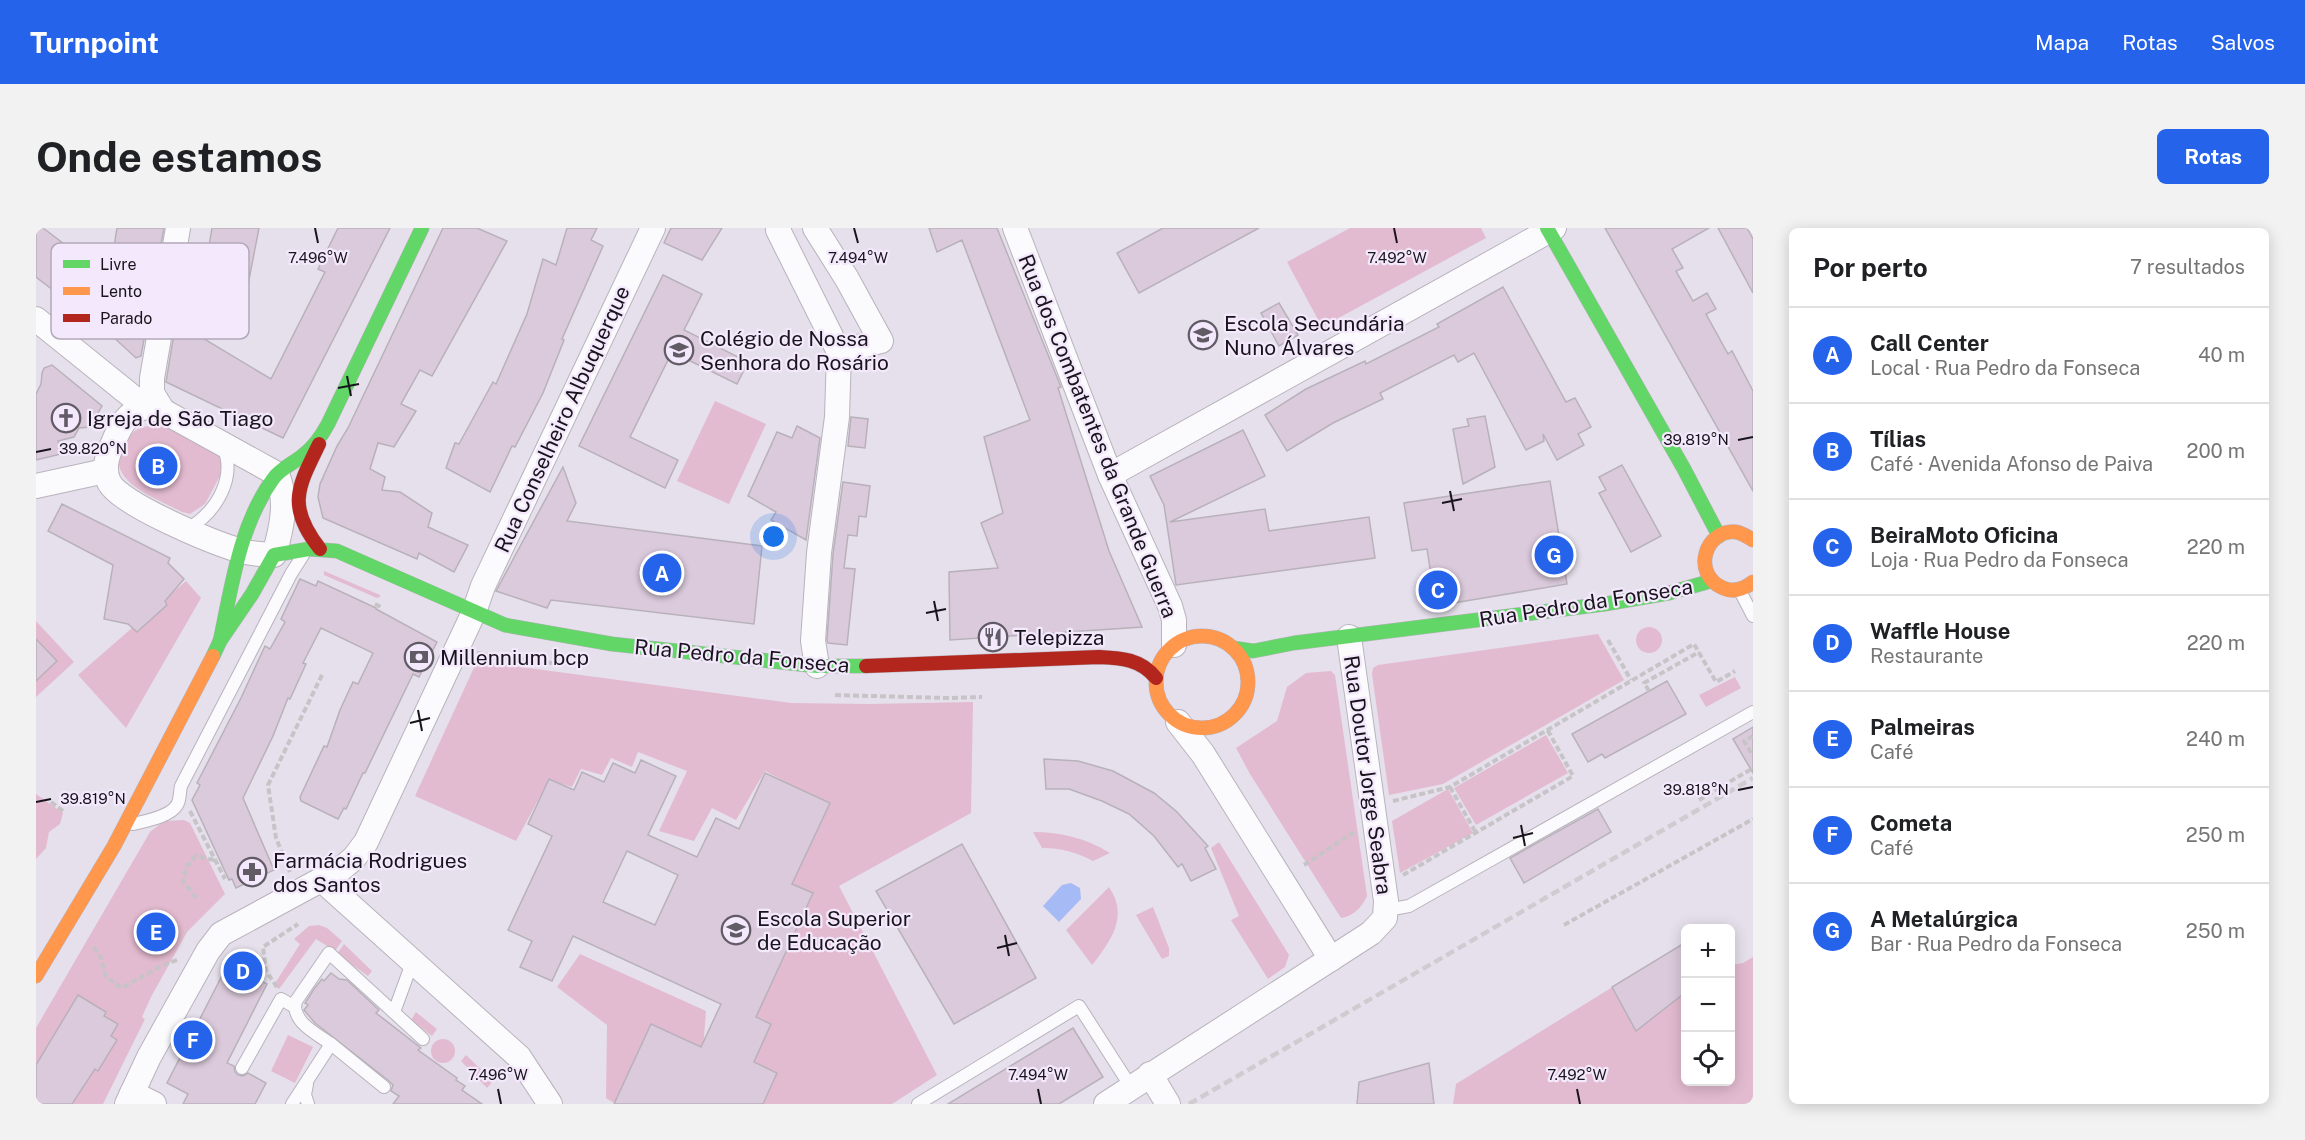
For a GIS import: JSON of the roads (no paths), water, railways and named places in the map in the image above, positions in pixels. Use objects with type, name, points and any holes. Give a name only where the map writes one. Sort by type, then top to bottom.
[{"type":"main road","points":[[314,549],[301,514],[299,493],[301,481],[422,228]]},
{"type":"main road","points":[[1550,229],[1719,536]]},
{"type":"main road","points":[[220,641],[239,551],[257,507],[278,467],[309,451],[322,436]]},
{"type":"main road","points":[[1753,540],[1735,532],[1719,536],[1707,548],[1704,556],[1704,565],[1712,581],[1723,589],[1739,590],[1753,582]]},
{"type":"main road","name":"Rua Pedro da Fonseca","points":[[274,555],[314,549],[337,551],[506,625],[612,644],[816,666],[1126,658],[1151,670],[1156,678]]},
{"type":"main road","points":[[36,976],[85,897],[126,824],[200,684],[220,641],[252,594],[274,555]]},
{"type":"main road","name":"Rua Pedro da Fonseca","points":[[1233,648],[1252,651],[1294,643],[1605,604],[1669,593],[1712,581]]},
{"type":"main road","points":[[1204,637],[1223,641],[1233,648],[1242,660],[1247,674],[1244,701],[1237,712],[1216,726],[1190,727],[1170,716],[1158,698],[1156,678],[1165,654],[1185,639],[1204,637]]},
{"type":"main road","name":"Rua Pedro da Fonseca","points":[[1247,689],[1264,663],[1282,647]]},
{"type":"street","points":[[175,243],[178,228]]},
{"type":"street","name":"Rua Conselheiro Albuquerque","points":[[129,1098],[207,951],[222,934],[323,881],[354,858],[366,842],[474,612],[483,586],[653,228]]},
{"type":"street","points":[[780,228],[778,230],[839,352],[837,417],[819,553],[813,641],[816,666]]},
{"type":"street","points":[[815,228],[847,279],[881,341],[839,352]]},
{"type":"street","name":"Rua dos Combatentes da Grande Guerra","points":[[1015,228],[1110,475],[1170,606],[1174,620],[1174,645]]},
{"type":"street","points":[[1110,475],[1550,229]]},
{"type":"street","points":[[36,319],[51,330]]},
{"type":"street","points":[[62,339],[154,409],[223,446],[278,467],[284,514],[274,555],[239,551],[187,529],[139,507],[109,484],[105,471],[111,446],[120,428],[129,415],[154,409]]},
{"type":"street","points":[[154,409],[152,378],[159,339]]},
{"type":"street","points":[[36,486],[105,471]]},
{"type":"street","name":"Rua Doutor Jorge Seabra","points":[[1106,1104],[1371,933],[1385,918],[1387,910],[1349,637]]},
{"type":"street","points":[[1179,722],[1203,754],[1331,959]]},
{"type":"street","points":[[323,881],[519,1057],[550,1104]]},
{"type":"street","points":[[1141,1080],[1168,1104]]},
{"type":"street","points":[[129,1098],[154,1104]]},
{"type":"lane","points":[[187,529],[207,514],[224,487],[228,472],[228,458],[223,446]]},
{"type":"lane","points":[[126,824],[135,824],[176,808],[180,800],[181,786],[294,568],[314,549]]},
{"type":"lane","points":[[1739,590],[1753,616]]},
{"type":"lane","points":[[1387,910],[1409,906],[1753,712]]},
{"type":"lane","points":[[384,1087],[305,1026],[296,1014],[296,1001],[329,953],[423,1039]]},
{"type":"lane","points":[[394,1012],[412,963]]},
{"type":"lane","points":[[242,1068],[281,999],[295,1007]]},
{"type":"lane","points":[[918,1104],[1079,1006],[1141,1080]]},
{"type":"lane","points":[[292,1104],[331,1044]]},
{"type":"lane","points":[[308,1080],[305,1095],[308,1104]]},
{"type":"water","points":[[1071,883],[1080,888],[1081,899],[1059,922],[1043,906],[1062,885]]},
{"type":"railway","points":[[1189,1104],[1753,778]]},
{"type":"place","name":"Escola Secundária Nuno Álvares","points":[[1203,335]]},
{"type":"place","name":"Colégio de Nossa Senhora do Rosário","points":[[679,350]]},
{"type":"place","name":"Igreja de São Tiago","points":[[66,418]]},
{"type":"place","name":"Tílias","points":[[158,466]]},
{"type":"place","name":"A Metalúrgica","points":[[1554,555]]},
{"type":"place","name":"Call Center","points":[[662,573]]},
{"type":"place","name":"BeiraMoto Oficina","points":[[1438,590]]},
{"type":"place","name":"Telepizza","points":[[993,637]]},
{"type":"place","name":"Millennium bcp","points":[[419,657]]},
{"type":"place","name":"Farmácia Rodrigues dos Santos","points":[[252,872]]},
{"type":"place","name":"Escola Superior de Educação","points":[[736,930]]},
{"type":"place","name":"Palmeiras","points":[[156,932]]},
{"type":"place","name":"Waffle House","points":[[243,971]]},
{"type":"place","name":"Cometa","points":[[193,1040]]}]
